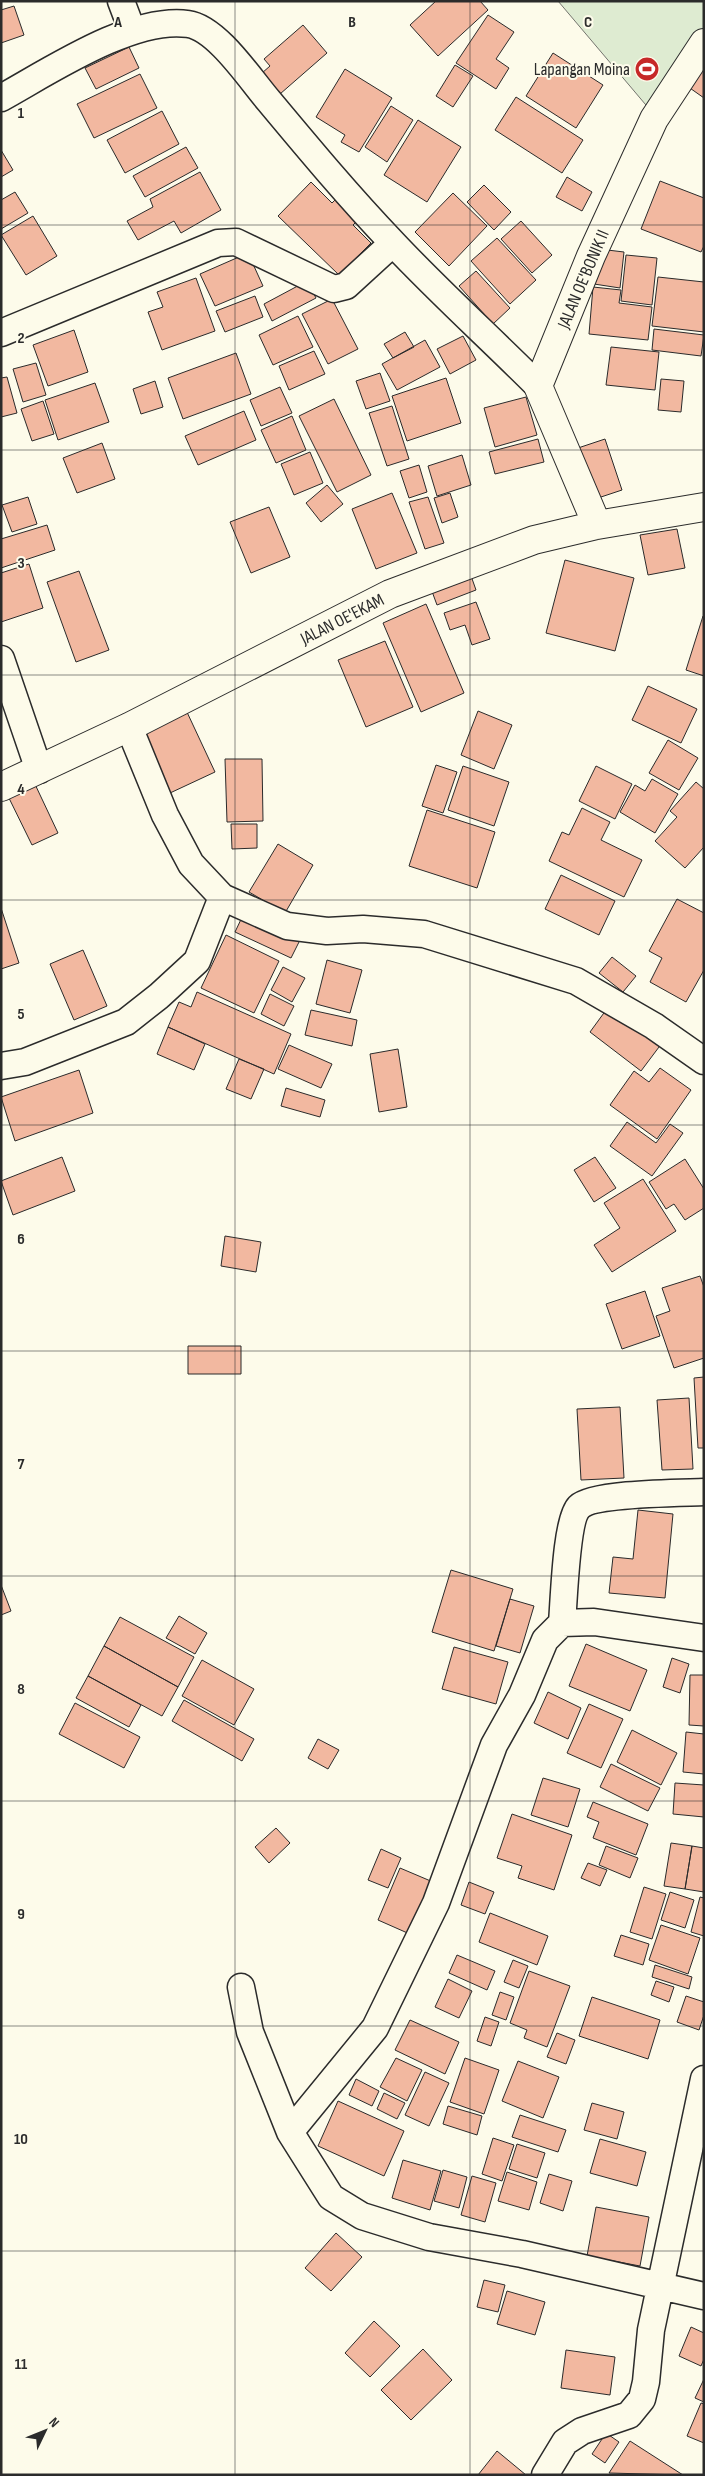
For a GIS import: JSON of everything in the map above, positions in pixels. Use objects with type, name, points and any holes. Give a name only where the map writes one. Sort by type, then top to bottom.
[{"type":"street","points":[[121,1],[132,30]]},
{"type":"street","points":[[1,98],[98,45],[132,30],[176,24],[189,24],[203,30],[226,49],[306,145],[393,243],[538,386],[597,525]]},
{"type":"street","name":"JALAN OE'BONIK II","points":[[538,386],[592,256],[654,120],[704,43]]},
{"type":"street","points":[[1,333],[218,243],[236,242],[334,288],[346,286],[393,243]]},
{"type":"street","name":"JALAN OE'EKAM","points":[[1,787],[129,727],[390,594],[534,540],[597,525],[704,507]]},
{"type":"street","points":[[1,659],[39,770]]},
{"type":"street","points":[[129,727],[165,815],[191,864],[222,897],[287,926],[327,931],[363,929],[424,934],[576,981],[654,1026],[704,1061]]},
{"type":"street","points":[[1,1066],[25,1062],[126,1022],[159,996],[197,961],[222,897]]},
{"type":"street","points":[[290,2132],[375,2028],[436,1903],[494,1746],[522,1695],[545,1640],[562,1623],[571,1525],[579,1507],[592,1500],[704,1492]]},
{"type":"street","points":[[562,1623],[594,1622],[704,1638]]},
{"type":"street","points":[[241,1987],[250,2032],[290,2132],[331,2197],[362,2216],[430,2237],[522,2254],[704,2296]]},
{"type":"street","points":[[545,2475],[564,2442],[582,2431],[629,2415],[642,2399],[646,2382],[651,2330],[704,2078]]},
{"type":"green space","name":"Lapangan Moina","points":[[558,1],[704,1],[704,27],[651,111]]},
{"type":"building","points":[[436,1],[480,1],[488,10],[438,56],[410,25]]},
{"type":"building","points":[[14,6],[24,35],[1,43],[1,10]]},
{"type":"building","points":[[488,15],[514,32],[496,59],[509,68],[496,89],[456,63]]},
{"type":"building","points":[[303,25],[327,53],[280,94],[262,73],[270,66],[264,59]]},
{"type":"building","points":[[129,47],[139,68],[96,89],[85,68]]},
{"type":"building","points":[[553,53],[603,85],[576,128],[526,96]]},
{"type":"building","points":[[704,63],[704,98],[687,86]]},
{"type":"building","points":[[455,65],[473,76],[453,107],[436,96]]},
{"type":"building","points":[[345,69],[392,98],[359,152],[341,142],[345,135],[316,117]]},
{"type":"building","points":[[140,74],[157,108],[94,138],[77,104]]},
{"type":"building","points":[[516,97],[583,140],[562,173],[495,130]]},
{"type":"building","points":[[391,106],[413,120],[387,162],[365,147]]},
{"type":"building","points":[[162,111],[179,144],[125,173],[107,140]]},
{"type":"building","points":[[418,120],[461,147],[427,202],[384,175]]},
{"type":"building","points":[[186,147],[198,168],[145,197],[133,176]]},
{"type":"building","points":[[1,150],[13,170],[1,177]]},
{"type":"building","points":[[200,172],[221,210],[181,233],[174,221],[138,240],[127,221],[153,207],[150,199]]},
{"type":"building","points":[[567,177],[592,192],[582,211],[556,197]]},
{"type":"building","points":[[660,181],[704,198],[704,246],[701,252],[641,229]]},
{"type":"building","points":[[311,182],[332,203],[338,197],[360,218],[353,225],[371,243],[339,275],[278,216]]},
{"type":"building","points":[[484,185],[511,212],[494,230],[467,202]]},
{"type":"building","points":[[15,192],[28,213],[1,229],[1,200]]},
{"type":"building","points":[[453,193],[487,226],[449,266],[415,232]]},
{"type":"building","points":[[33,216],[57,256],[26,275],[1,235]]},
{"type":"building","points":[[521,221],[552,255],[532,273],[501,239]]},
{"type":"building","points":[[497,238],[536,280],[510,304],[471,261]]},
{"type":"building","points":[[599,249],[624,252],[620,288],[594,284]]},
{"type":"building","points":[[248,253],[263,286],[215,306],[200,274]]},
{"type":"building","points":[[626,255],[657,258],[652,305],[621,301]]},
{"type":"building","points":[[476,271],[510,308],[493,324],[459,286]]},
{"type":"building","points":[[658,277],[704,282],[704,332],[652,326]]},
{"type":"building","points":[[196,278],[215,331],[162,350],[148,312],[163,307],[157,292]]},
{"type":"building","points":[[307,281],[316,298],[272,321],[264,304]]},
{"type":"building","points":[[593,287],[621,290],[619,303],[652,307],[648,340],[589,334]]},
{"type":"building","points":[[255,296],[263,317],[225,332],[216,311]]},
{"type":"building","points":[[332,299],[358,349],[328,364],[302,314]]},
{"type":"building","points":[[298,316],[313,347],[273,365],[259,335]]},
{"type":"building","points":[[654,329],[704,335],[701,356],[652,350]]},
{"type":"building","points":[[74,330],[88,372],[48,386],[33,345]]},
{"type":"building","points":[[405,332],[414,347],[393,358],[384,344]]},
{"type":"building","points":[[463,336],[476,360],[450,374],[437,349]]},
{"type":"building","points":[[425,340],[440,367],[397,390],[382,364]]},
{"type":"building","points":[[611,347],[659,352],[655,390],[606,385]]},
{"type":"building","points":[[314,351],[325,374],[289,390],[279,366]]},
{"type":"building","points":[[236,353],[251,394],[183,419],[168,378]]},
{"type":"building","points":[[36,363],[46,395],[23,402],[13,369]]},
{"type":"building","points":[[380,373],[390,401],[366,409],[356,381]]},
{"type":"building","points":[[7,377],[17,413],[1,417],[1,378]]},
{"type":"building","points":[[446,378],[461,423],[407,441],[392,396]]},
{"type":"building","points":[[661,379],[684,381],[681,412],[658,410]]},
{"type":"building","points":[[155,381],[163,407],[141,414],[133,389]]},
{"type":"building","points":[[95,383],[109,422],[58,440],[45,400]]},
{"type":"building","points":[[280,387],[292,413],[261,426],[250,400]]},
{"type":"building","points":[[526,397],[537,435],[495,447],[484,408]]},
{"type":"building","points":[[334,399],[371,475],[337,492],[299,416]]},
{"type":"building","points":[[43,401],[54,434],[32,441],[21,409]]},
{"type":"building","points":[[392,406],[409,459],[387,466],[369,413]]},
{"type":"building","points":[[244,411],[256,440],[198,465],[185,436]]},
{"type":"building","points":[[292,416],[306,450],[276,463],[261,430]]},
{"type":"building","points":[[538,439],[544,462],[495,474],[489,452]]},
{"type":"building","points":[[605,439],[622,490],[592,500],[575,449]]},
{"type":"building","points":[[102,443],[115,479],[77,493],[63,458]]},
{"type":"building","points":[[310,452],[323,483],[294,495],[281,464]]},
{"type":"building","points":[[462,455],[471,485],[437,496],[428,466]]},
{"type":"building","points":[[419,465],[427,492],[409,498],[400,471]]},
{"type":"building","points":[[327,485],[343,504],[321,522],[306,503]]},
{"type":"building","points":[[392,493],[417,553],[376,569],[352,509]]},
{"type":"building","points":[[450,493],[458,517],[442,523],[434,498]]},
{"type":"building","points":[[28,497],[37,524],[12,532],[2,505]]},
{"type":"building","points":[[428,497],[444,543],[425,549],[409,502]]},
{"type":"building","points":[[269,507],[290,557],[251,573],[230,522]]},
{"type":"building","points":[[47,525],[55,550],[1,568],[1,539]]},
{"type":"building","points":[[677,529],[685,568],[648,575],[640,535]]},
{"type":"building","points":[[565,560],[634,578],[615,651],[546,633]]},
{"type":"building","points":[[29,564],[43,608],[1,622],[1,573]]},
{"type":"building","points":[[79,571],[109,650],[76,662],[47,582]]},
{"type":"building","points":[[470,573],[476,590],[437,605],[430,586]]},
{"type":"building","points":[[476,602],[490,639],[472,645],[465,625],[450,630],[444,613]]},
{"type":"building","points":[[426,604],[464,693],[421,712],[383,623]]},
{"type":"building","points":[[704,617],[704,676],[686,670]]},
{"type":"building","points":[[385,641],[413,707],[366,727],[338,660]]},
{"type":"building","points":[[648,686],[697,709],[681,743],[632,720]]},
{"type":"building","points":[[186,710],[215,772],[170,793],[141,730]]},
{"type":"building","points":[[478,711],[512,725],[494,769],[461,755]]},
{"type":"building","points":[[668,740],[698,758],[679,790],[649,773]]},
{"type":"building","points":[[225,759],[262,759],[263,821],[227,822]]},
{"type":"building","points":[[436,765],[457,772],[443,813],[422,806]]},
{"type":"building","points":[[463,766],[509,782],[494,826],[448,810]]},
{"type":"building","points":[[596,766],[632,784],[615,819],[579,801]]},
{"type":"building","points":[[652,779],[678,794],[655,833],[620,812],[635,785],[645,791]]},
{"type":"building","points":[[33,780],[58,833],[32,845],[6,792]]},
{"type":"building","points":[[696,782],[704,789],[704,847],[685,868],[655,841],[677,817],[670,811]]},
{"type":"building","points":[[582,808],[610,822],[601,840],[642,860],[624,897],[549,861],[562,832],[569,835]]},
{"type":"building","points":[[427,810],[495,832],[477,888],[409,866]]},
{"type":"building","points":[[231,824],[257,824],[257,848],[232,849]]},
{"type":"building","points":[[278,844],[313,865],[285,913],[249,892]]},
{"type":"building","points":[[561,875],[615,901],[599,935],[545,909]]},
{"type":"building","points":[[677,899],[704,913],[704,970],[686,1002],[650,982],[662,958],[649,951]]},
{"type":"building","points":[[1,908],[19,963],[1,969]]},
{"type":"building","points":[[245,911],[301,938],[291,958],[235,932]]},
{"type":"building","points":[[226,935],[279,961],[254,1013],[201,988]]},
{"type":"building","points":[[83,950],[107,1006],[74,1020],[50,964]]},
{"type":"building","points":[[612,957],[636,976],[623,992],[599,973]]},
{"type":"building","points":[[327,960],[362,970],[350,1013],[316,1004]]},
{"type":"building","points":[[283,967],[305,978],[292,1002],[271,990]]},
{"type":"building","points":[[197,992],[291,1034],[274,1074],[168,1027],[179,1002],[191,1007]]},
{"type":"building","points":[[270,994],[294,1006],[284,1026],[261,1014]]},
{"type":"building","points":[[609,1006],[665,1039],[641,1071],[590,1032]]},
{"type":"building","points":[[311,1010],[357,1020],[352,1046],[305,1035]]},
{"type":"building","points":[[168,1027],[205,1044],[194,1070],[157,1054]]},
{"type":"building","points":[[289,1045],[332,1064],[321,1088],[278,1069]]},
{"type":"building","points":[[398,1049],[407,1107],[379,1112],[370,1054]]},
{"type":"building","points":[[239,1059],[264,1069],[251,1099],[226,1089]]},
{"type":"building","points":[[660,1068],[691,1090],[657,1139],[610,1105],[634,1071],[649,1082]]},
{"type":"building","points":[[79,1070],[93,1113],[15,1141],[1,1097]]},
{"type":"building","points":[[286,1088],[325,1100],[320,1117],[281,1106]]},
{"type":"building","points":[[627,1122],[656,1143],[670,1124],[683,1133],[652,1176],[610,1146]]},
{"type":"building","points":[[62,1157],[75,1191],[13,1215],[1,1181]]},
{"type":"building","points":[[595,1157],[616,1188],[594,1202],[574,1170]]},
{"type":"building","points":[[685,1159],[704,1189],[704,1208],[685,1220],[674,1204],[666,1209],[649,1182]]},
{"type":"building","points":[[643,1179],[676,1231],[612,1272],[594,1245],[620,1228],[604,1203]]},
{"type":"building","points":[[225,1236],[261,1242],[256,1272],[221,1266]]},
{"type":"building","points":[[700,1276],[704,1287],[704,1358],[674,1368],[656,1316],[670,1311],[662,1288]]},
{"type":"building","points":[[645,1291],[660,1336],[622,1349],[606,1304]]},
{"type":"building","points":[[188,1346],[241,1346],[241,1374],[188,1374]]},
{"type":"building","points":[[704,1377],[704,1448],[698,1448],[694,1378]]},
{"type":"building","points":[[689,1398],[693,1469],[662,1470],[657,1400]]},
{"type":"building","points":[[620,1407],[624,1478],[581,1480],[577,1409]]},
{"type":"building","points":[[638,1510],[673,1514],[665,1598],[609,1593],[613,1557],[633,1559]]},
{"type":"building","points":[[451,1570],[513,1589],[494,1651],[432,1632]]},
{"type":"building","points":[[1,1585],[11,1611],[1,1615]]},
{"type":"building","points":[[510,1599],[534,1606],[520,1653],[496,1646]]},
{"type":"building","points":[[179,1616],[207,1633],[195,1654],[166,1638]]},
{"type":"building","points":[[120,1617],[194,1657],[178,1687],[104,1646]]},
{"type":"building","points":[[586,1644],[647,1670],[630,1711],[569,1686]]},
{"type":"building","points":[[104,1646],[178,1687],[162,1716],[88,1676]]},
{"type":"building","points":[[454,1647],[508,1662],[496,1704],[442,1689]]},
{"type":"building","points":[[672,1658],[689,1664],[680,1693],[663,1687]]},
{"type":"building","points":[[202,1660],[254,1689],[234,1725],[182,1696]]},
{"type":"building","points":[[690,1675],[704,1675],[704,1726],[689,1725]]},
{"type":"building","points":[[88,1676],[141,1705],[129,1727],[76,1698]]},
{"type":"building","points":[[548,1692],[581,1708],[568,1739],[534,1723]]},
{"type":"building","points":[[184,1700],[254,1739],[242,1761],[172,1721]]},
{"type":"building","points":[[75,1703],[140,1737],[124,1768],[59,1734]]},
{"type":"building","points":[[589,1704],[623,1719],[601,1768],[567,1753]]},
{"type":"building","points":[[632,1730],[677,1753],[661,1785],[617,1762]]},
{"type":"building","points":[[686,1732],[704,1734],[704,1774],[683,1772]]},
{"type":"building","points":[[318,1739],[339,1750],[328,1769],[308,1758]]},
{"type":"building","points":[[611,1764],[660,1788],[648,1811],[600,1787]]},
{"type":"building","points":[[543,1778],[580,1789],[568,1827],[531,1815]]},
{"type":"building","points":[[675,1783],[704,1785],[704,1817],[673,1814]]},
{"type":"building","points":[[593,1802],[648,1824],[636,1855],[593,1838],[599,1822],[587,1817]]},
{"type":"building","points":[[512,1814],[572,1835],[554,1890],[518,1878],[522,1866],[497,1858]]},
{"type":"building","points":[[276,1828],[290,1843],[269,1863],[255,1847]]},
{"type":"building","points":[[671,1843],[692,1846],[685,1889],[664,1886]]},
{"type":"building","points":[[606,1846],[638,1858],[630,1878],[599,1865]]},
{"type":"building","points":[[692,1846],[704,1848],[704,1892],[685,1889]]},
{"type":"building","points":[[381,1849],[401,1858],[388,1888],[368,1880]]},
{"type":"building","points":[[588,1863],[607,1870],[600,1886],[581,1878]]},
{"type":"building","points":[[400,1868],[433,1882],[412,1935],[378,1920]]},
{"type":"building","points":[[469,1882],[494,1892],[485,1914],[461,1905]]},
{"type":"building","points":[[644,1887],[666,1894],[652,1939],[630,1932]]},
{"type":"building","points":[[670,1892],[694,1900],[685,1928],[661,1920]]},
{"type":"building","points":[[700,1897],[704,1898],[704,1936],[691,1932]]},
{"type":"building","points":[[490,1913],[548,1936],[537,1965],[479,1942]]},
{"type":"building","points":[[661,1925],[700,1938],[688,1974],[649,1960]]},
{"type":"building","points":[[621,1935],[649,1944],[643,1965],[614,1956]]},
{"type":"building","points":[[457,1955],[495,1971],[487,1990],[449,1973]]},
{"type":"building","points":[[513,1960],[528,1966],[519,1988],[504,1982]]},
{"type":"building","points":[[655,1965],[692,1977],[689,1989],[652,1977]]},
{"type":"building","points":[[529,1971],[570,1986],[547,2047],[524,2038],[527,2030],[510,2023]]},
{"type":"building","points":[[448,1979],[472,1991],[459,2018],[435,2007]]},
{"type":"building","points":[[656,1981],[674,1987],[669,2002],[651,1995]]},
{"type":"building","points":[[500,1992],[514,1997],[506,2020],[492,2015]]},
{"type":"building","points":[[686,1996],[704,2002],[704,2015],[699,2030],[677,2022]]},
{"type":"building","points":[[592,1997],[660,2020],[648,2059],[579,2036]]},
{"type":"building","points":[[485,2017],[499,2022],[491,2046],[477,2041]]},
{"type":"building","points":[[410,2020],[459,2042],[445,2074],[395,2050]]},
{"type":"building","points":[[557,2033],[575,2040],[566,2064],[547,2057]]},
{"type":"building","points":[[396,2058],[422,2070],[407,2101],[380,2087]]},
{"type":"building","points":[[465,2058],[499,2070],[484,2114],[450,2102]]},
{"type":"building","points":[[518,2061],[559,2077],[543,2118],[502,2101]]},
{"type":"building","points":[[425,2072],[449,2083],[429,2126],[405,2115]]},
{"type":"building","points":[[356,2079],[379,2091],[372,2106],[349,2095]]},
{"type":"building","points":[[384,2093],[405,2103],[397,2119],[377,2109]]},
{"type":"building","points":[[338,2101],[404,2131],[384,2176],[318,2146]]},
{"type":"building","points":[[592,2103],[624,2112],[617,2139],[584,2130]]},
{"type":"building","points":[[448,2106],[482,2116],[477,2135],[443,2124]]},
{"type":"building","points":[[520,2115],[566,2130],[558,2152],[512,2137]]},
{"type":"building","points":[[493,2138],[514,2145],[502,2181],[482,2174]]},
{"type":"building","points":[[600,2139],[646,2152],[637,2186],[590,2173]]},
{"type":"building","points":[[517,2144],[545,2153],[537,2178],[509,2169]]},
{"type":"building","points":[[403,2160],[441,2171],[430,2210],[392,2198]]},
{"type":"building","points":[[443,2170],[467,2177],[459,2208],[434,2201]]},
{"type":"building","points":[[507,2172],[537,2182],[529,2210],[498,2201]]},
{"type":"building","points":[[549,2174],[572,2181],[563,2211],[540,2203]]},
{"type":"building","points":[[472,2176],[496,2183],[485,2222],[461,2215]]},
{"type":"building","points":[[596,2207],[649,2217],[640,2266],[587,2256]]},
{"type":"building","points":[[336,2233],[362,2257],[331,2291],[305,2268]]},
{"type":"building","points":[[484,2280],[505,2285],[498,2312],[477,2307]]},
{"type":"building","points":[[507,2291],[545,2302],[535,2335],[497,2324]]},
{"type":"building","points":[[374,2321],[400,2346],[370,2377],[345,2353]]},
{"type":"building","points":[[691,2327],[704,2333],[704,2359],[701,2366],[679,2356]]},
{"type":"building","points":[[423,2349],[452,2380],[411,2420],[381,2390]]},
{"type":"building","points":[[566,2350],[615,2357],[610,2395],[561,2388]]},
{"type":"building","points":[[704,2379],[704,2402],[695,2398]]},
{"type":"building","points":[[701,2403],[704,2404],[704,2443],[687,2436]]},
{"type":"building","points":[[606,2433],[619,2442],[605,2463],[592,2454]]},
{"type":"building","points":[[630,2441],[683,2475],[609,2473]]},
{"type":"building","points":[[497,2451],[526,2475],[478,2475]]},
{"type":"place","name":"Lapangan Moina","points":[[647,69]]}]
